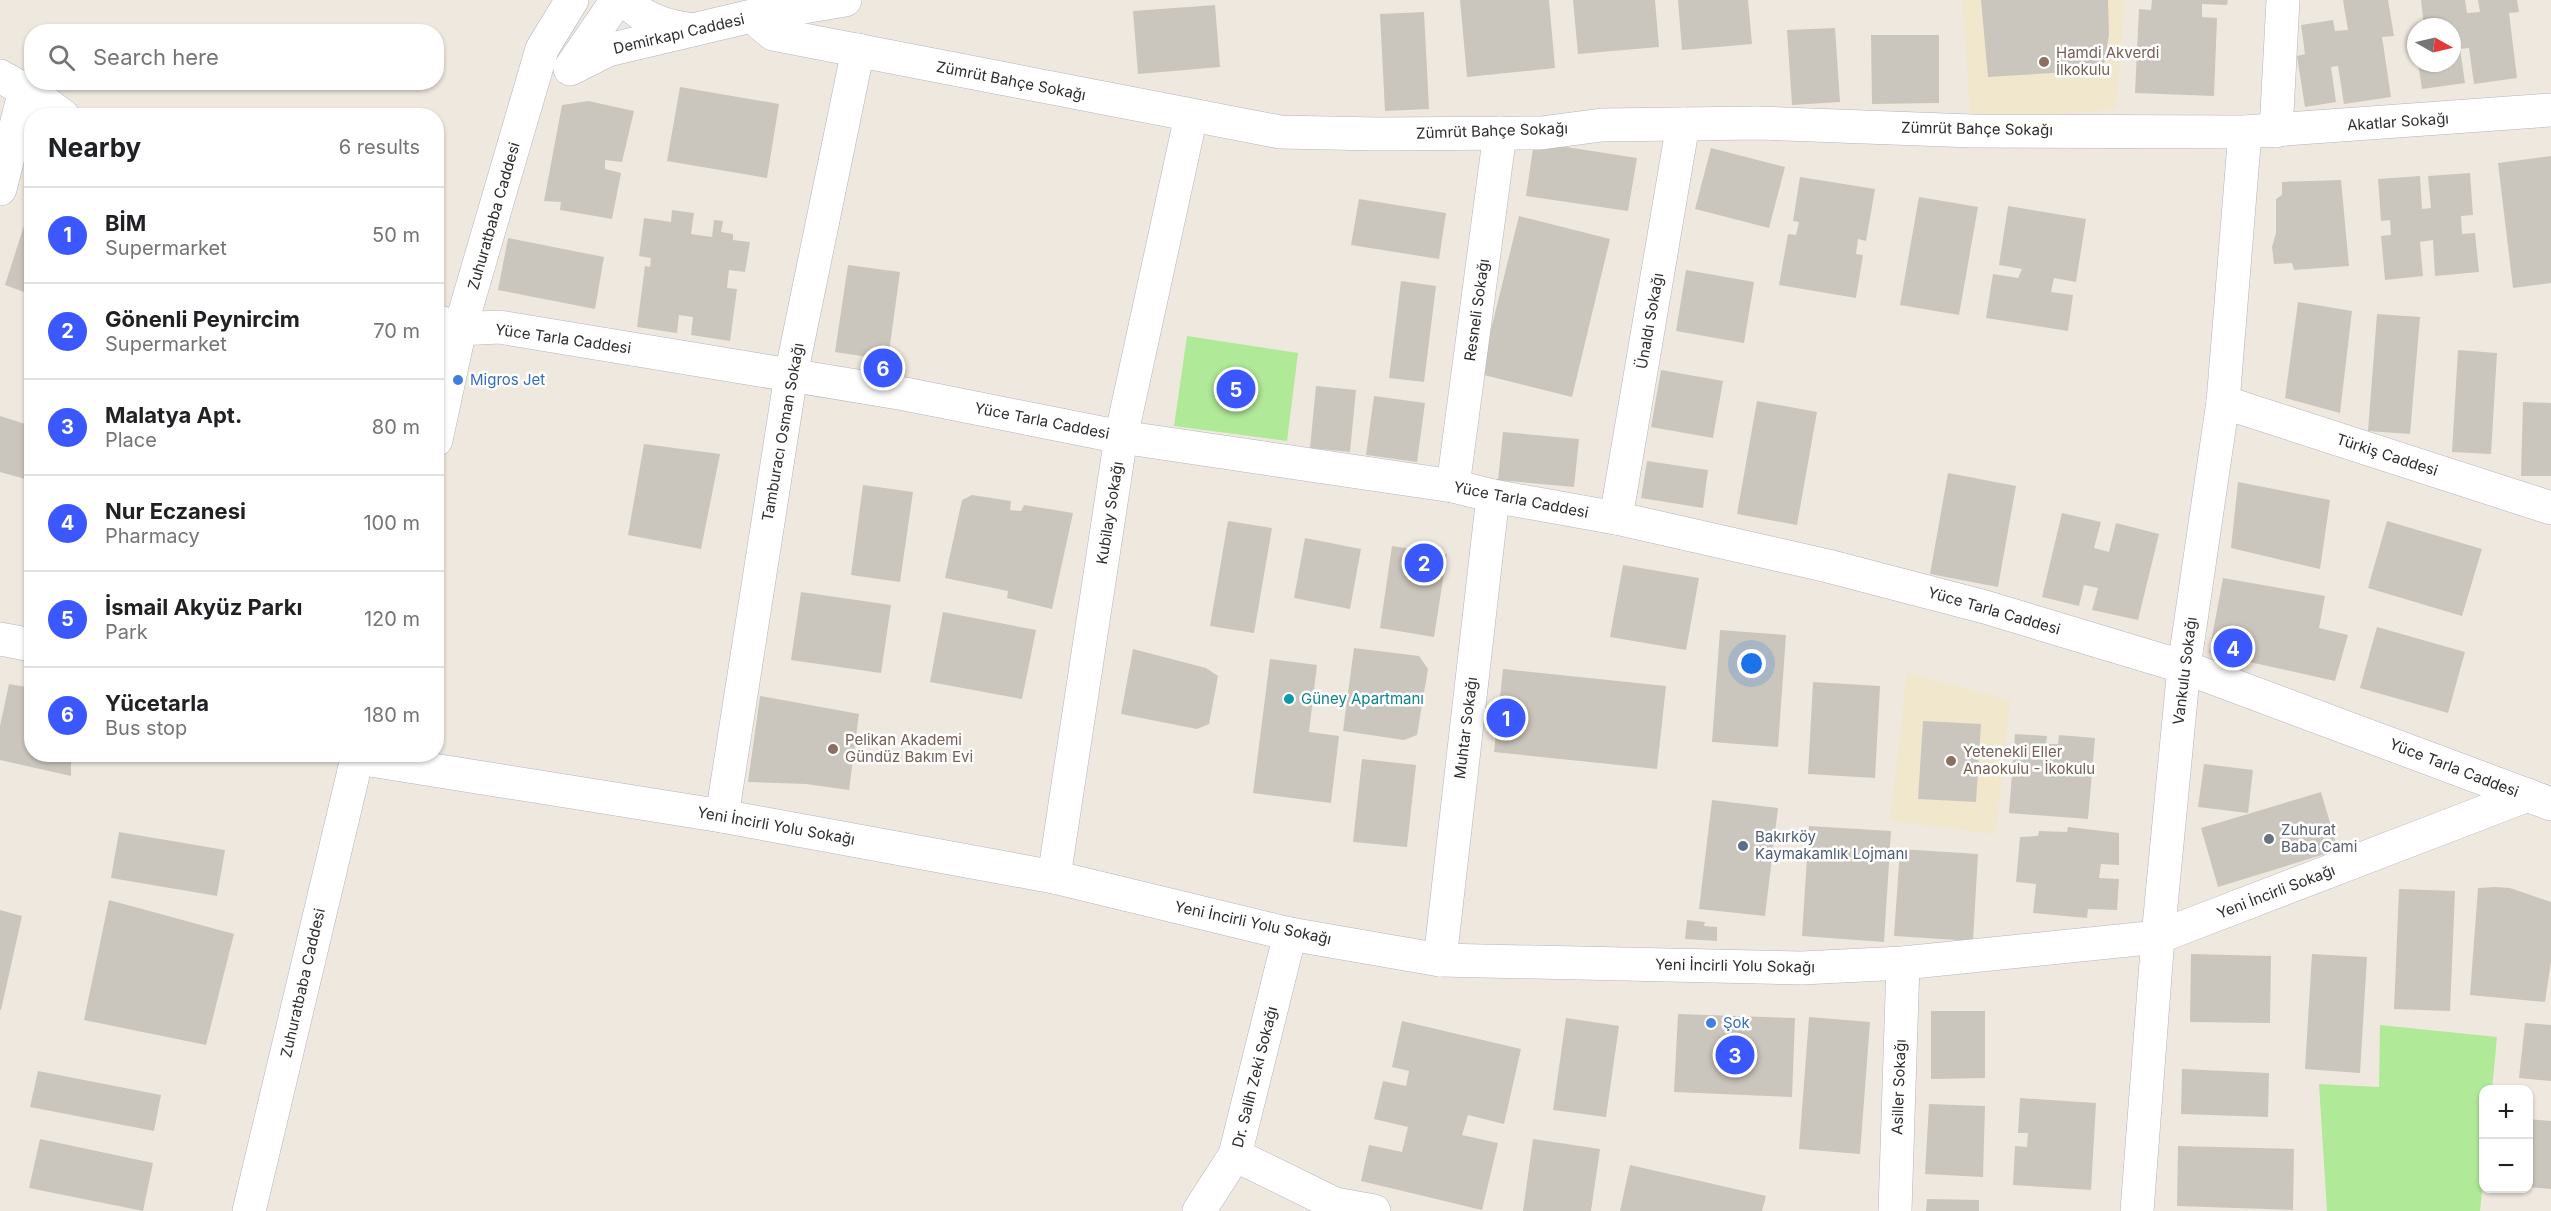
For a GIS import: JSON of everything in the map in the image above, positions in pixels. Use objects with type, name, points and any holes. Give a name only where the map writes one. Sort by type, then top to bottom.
[{"type":"street","name":"Zuhuratbaba Caddesi","points":[[444,363],[448,325],[526,105],[542,49],[572,0]]},
{"type":"street","points":[[526,105],[570,69],[617,0]]},
{"type":"street","points":[[626,0],[632,8],[650,20],[674,27],[696,29]]},
{"type":"street","name":"Demirkapı Caddesi","points":[[720,0],[756,15]]},
{"type":"street","name":"Demirkapı Caddesi","points":[[570,69],[608,50],[756,15],[845,0]]},
{"type":"street","name":"Vankulu Sokağı","points":[[2137,1211],[2158,937],[2184,667],[2261,131],[2283,0]]},
{"type":"street","name":"Zümrüt Bahçe Sokağı","points":[[756,15],[761,24],[773,34],[1281,132],[1541,133],[1602,125],[1759,123],[1972,131],[2261,131]]},
{"type":"street","name":"Tamburacı Osman Sokağı","points":[[722,816],[791,375],[858,50]]},
{"type":"street","points":[[0,189],[13,83],[51,108]]},
{"type":"street","name":"Akatlar Sokağı","points":[[2261,131],[2551,110]]},
{"type":"street","name":"Kubilay Sokağı","points":[[1054,877],[1121,437],[1191,116]]},
{"type":"street","name":"Ünaldı Sokağı","points":[[1616,518],[1683,124]]},
{"type":"street","name":"Resneli Sokağı","points":[[1453,486],[1500,133]]},
{"type":"street","name":"Yüce Tarla Caddesi","points":[[448,325],[499,327],[905,394],[1121,437],[1453,486],[1493,496],[1616,518],[1828,566],[1985,608],[2184,667],[2540,800]]},
{"type":"street","name":"Türkiş Caddesi","points":[[2223,402],[2551,508]]},
{"type":"street","name":"Muhtar Sokağı","points":[[1440,960],[1493,496]]},
{"type":"street","points":[[0,639],[24,644]]},
{"type":"street","name":"Zuhuratbaba Caddesi","points":[[249,1211],[357,762]]},
{"type":"street","name":"Yeni İncirli Yolu Sokağı","points":[[394,762],[722,816],[1054,877],[1290,934],[1440,960],[1802,968],[1903,963],[2158,937]]},
{"type":"street","name":"Yeni İncirli Sokağı","points":[[2158,937],[2540,800]]},
{"type":"street","name":"Dr. Salih Zeki Sokağı","points":[[1199,1211],[1235,1155],[1290,934]]},
{"type":"street","name":"Asiller Sokağı","points":[[1895,1211],[1903,963]]},
{"type":"street","points":[[1235,1155],[1335,1204],[1374,1211]]},
{"type":"shaded area","name":"Hamdi Akverdi İlkokulu","points":[[1962,0],[2125,0],[2116,109],[1971,121]]},
{"type":"shaded area","name":"Yetenekli Eller Anaokulu - İkokulu","points":[[1907,673],[2010,700],[1996,834],[1890,821]]},
{"type":"green space","points":[[1187,336],[1298,353],[1287,441],[1174,426]]},
{"type":"green space","points":[[2380,1025],[2497,1037],[2492,1085],[2479,1085],[2479,1193],[2482,1193],[2480,1211],[2327,1211],[2319,1084],[2379,1087]]},
{"type":"building","points":[[1460,0],[1549,0],[1555,68],[1467,77]]},
{"type":"building","points":[[1573,0],[1655,0],[1659,47],[1578,54]]},
{"type":"building","points":[[1678,0],[1748,0],[1752,44],[1682,50]]},
{"type":"building","points":[[1981,0],[2108,0],[2109,35],[2103,70],[1988,77]]},
{"type":"building","points":[[2152,0],[2228,0],[2227,5],[2202,4],[2202,17],[2217,18],[2214,96],[2135,93],[2139,9],[2151,10]]},
{"type":"building","points":[[2343,0],[2388,0],[2394,36],[2382,37],[2391,97],[2344,104],[2338,66],[2331,67],[2336,102],[2305,107],[2297,56],[2305,54],[2301,25],[2333,20],[2335,31],[2348,30]]},
{"type":"building","points":[[2421,0],[2465,0],[2467,13],[2480,12],[2478,0],[2517,0],[2519,12],[2509,13],[2517,78],[2474,84],[2469,48],[2461,49],[2461,18],[2423,18]]},
{"type":"building","points":[[1215,5],[1220,67],[1138,74],[1133,11]]},
{"type":"building","points":[[1424,12],[1429,109],[1385,111],[1380,14]]},
{"type":"building","points":[[1835,28],[1840,102],[1792,105],[1787,30]]},
{"type":"building","points":[[1871,35],[1939,35],[1939,103],[1872,104]]},
{"type":"building","points":[[2461,56],[2465,83],[2422,89],[2419,72],[2461,72]]},
{"type":"building","points":[[680,87],[779,104],[767,178],[667,161]]},
{"type":"building","points":[[588,101],[634,111],[622,162],[605,160],[605,169],[621,173],[612,219],[560,210],[561,202],[544,201],[562,105]]},
{"type":"building","points":[[1534,142],[1637,158],[1628,211],[1526,196]]},
{"type":"building","points":[[1711,148],[1785,167],[1769,228],[1695,209]]},
{"type":"building","points":[[2551,156],[2551,283],[2513,288],[2498,163]]},
{"type":"building","points":[[2470,173],[2473,215],[2461,216],[2462,234],[2475,233],[2479,272],[2435,276],[2433,240],[2420,242],[2423,276],[2385,280],[2381,236],[2391,235],[2390,220],[2381,221],[2378,179],[2420,176],[2422,209],[2431,208],[2428,176]]},
{"type":"building","points":[[1800,177],[1875,189],[1866,241],[1858,239],[1856,254],[1863,255],[1856,298],[1779,285],[1788,234],[1796,235],[1799,222],[1793,221]]},
{"type":"building","points":[[2341,180],[2349,266],[2294,270],[2292,263],[2274,264],[2272,247],[2276,233],[2276,199],[2282,195],[2282,182]]},
{"type":"building","points":[[1919,197],[1978,207],[1959,315],[1900,305]]},
{"type":"building","points":[[1359,199],[1446,213],[1439,259],[1351,245]]},
{"type":"building","points":[[2008,206],[2086,219],[2076,282],[2054,278],[2051,292],[2073,295],[2068,331],[1986,318],[1993,274],[2018,278],[2022,269],[1999,265]]},
{"type":"building","points":[[672,210],[694,213],[691,234],[712,237],[714,220],[723,221],[721,232],[733,234],[733,240],[750,242],[745,272],[729,270],[727,288],[737,289],[730,341],[691,335],[693,317],[679,315],[677,333],[637,327],[645,266],[650,267],[651,258],[639,256],[644,218],[671,222]]},
{"type":"building","points":[[1519,216],[1610,239],[1572,397],[1480,374]]},
{"type":"building","points":[[24,226],[24,292],[5,285]]},
{"type":"building","points":[[508,238],[604,257],[595,309],[498,290]]},
{"type":"building","points":[[848,265],[900,272],[888,360],[835,352]]},
{"type":"building","points":[[1686,270],[1754,282],[1744,343],[1676,331]]},
{"type":"building","points":[[1401,281],[1436,286],[1424,382],[1389,378]]},
{"type":"building","points":[[2298,302],[2352,311],[2340,413],[2285,398]]},
{"type":"building","points":[[2377,314],[2420,317],[2410,434],[2368,431]]},
{"type":"building","points":[[2458,350],[2497,353],[2491,454],[2452,452]]},
{"type":"building","points":[[1661,370],[1723,381],[1713,438],[1651,427]]},
{"type":"building","points":[[1316,386],[1356,390],[1350,452],[1310,448]]},
{"type":"building","points":[[1374,396],[1425,403],[1417,462],[1366,455]]},
{"type":"building","points":[[1757,401],[1817,412],[1797,525],[1737,514]]},
{"type":"building","points":[[2523,402],[2551,403],[2551,476],[2521,476]]},
{"type":"building","points":[[0,416],[24,424],[24,479],[0,472]]},
{"type":"building","points":[[1503,432],[1579,439],[1574,487],[1498,480]]},
{"type":"building","points":[[644,444],[720,454],[701,549],[628,535]]},
{"type":"building","points":[[1647,461],[1708,470],[1703,508],[1641,498]]},
{"type":"building","points":[[1948,473],[2016,486],[1998,587],[1930,574]]},
{"type":"building","points":[[2238,482],[2330,500],[2320,569],[2231,548]]},
{"type":"building","points":[[863,485],[913,492],[900,582],[851,575]]},
{"type":"building","points":[[972,495],[1011,501],[1010,510],[1021,511],[1024,505],[1073,513],[1052,609],[1007,598],[1008,591],[945,578],[962,500]]},
{"type":"building","points":[[2062,513],[2101,522],[2094,548],[2109,552],[2116,523],[2159,534],[2138,620],[2092,610],[2098,588],[2084,585],[2079,606],[2042,597]]},
{"type":"building","points":[[1228,521],[1272,528],[1254,633],[1210,626]]},
{"type":"building","points":[[2387,521],[2482,549],[2462,616],[2368,588]]},
{"type":"building","points":[[1305,538],[1361,549],[1350,609],[1294,598]]},
{"type":"building","points":[[1392,546],[1447,554],[1434,637],[1380,628]]},
{"type":"building","points":[[1623,565],[1699,578],[1686,650],[1610,637]]},
{"type":"building","points":[[2223,578],[2325,596],[2319,628],[2348,635],[2335,681],[2209,653]]},
{"type":"building","points":[[801,592],[891,605],[881,673],[791,660]]},
{"type":"building","points":[[943,612],[1036,630],[1022,699],[930,682]]},
{"type":"building","points":[[2377,627],[2465,652],[2448,713],[2360,688]]},
{"type":"building","points":[[1720,630],[1786,635],[1778,747],[1712,742]]},
{"type":"building","points":[[1354,648],[1419,656],[1428,669],[1417,735],[1404,740],[1343,731]]},
{"type":"building","points":[[1133,649],[1206,668],[1218,676],[1209,724],[1197,729],[1121,714]]},
{"type":"building","name":"Güney Apartmanı","points":[[1270,659],[1317,665],[1309,732],[1339,736],[1331,803],[1253,793]]},
{"type":"building","points":[[1503,669],[1666,686],[1657,769],[1494,752]]},
{"type":"building","points":[[1813,682],[1880,686],[1875,778],[1808,774]]},
{"type":"building","points":[[9,684],[24,687],[24,762],[71,762],[71,776],[0,760],[0,726]]},
{"type":"building","points":[[760,696],[859,714],[849,790],[806,784],[748,782]]},
{"type":"building","points":[[1923,721],[1981,724],[1976,802],[1918,799]]},
{"type":"building","points":[[2015,734],[2047,736],[2046,744],[2058,744],[2059,735],[2095,738],[2088,819],[2009,813]]},
{"type":"building","points":[[1362,759],[1416,765],[1407,847],[1353,842]]},
{"type":"building","points":[[2204,764],[2253,770],[2248,813],[2198,807]]},
{"type":"building","name":"Zuhurat Baba Cami","points":[[2321,792],[2338,850],[2218,887],[2201,828]]},
{"type":"building","name":"Bakırköy Kaymakamlık Lojmanı","points":[[1712,800],[1778,808],[1765,916],[1699,909]]},
{"type":"building","points":[[1809,826],[1891,831],[1884,942],[1802,936]]},
{"type":"building","points":[[2068,827],[2119,833],[2119,865],[2101,864],[2099,878],[2119,879],[2117,910],[2088,909],[2087,918],[2033,913],[2036,884],[2016,882],[2020,837],[2038,836],[2039,831],[2067,832]]},
{"type":"building","points":[[119,832],[225,850],[217,896],[111,878]]},
{"type":"building","points":[[1900,849],[1978,854],[1973,941],[1894,936]]},
{"type":"building","points":[[2478,888],[2510,888],[2551,902],[2551,961],[2545,1002],[2470,995]]},
{"type":"building","points":[[2399,889],[2455,891],[2450,1011],[2394,1009]]},
{"type":"building","points":[[109,900],[234,934],[206,1045],[84,1020]]},
{"type":"building","points":[[0,910],[22,916],[1,1010],[0,1010]]},
{"type":"building","points":[[1687,920],[1705,922],[1704,926],[1717,927],[1717,941],[1685,939]]},
{"type":"building","points":[[2191,954],[2271,956],[2270,1023],[2190,1022]]},
{"type":"building","points":[[2312,954],[2367,957],[2360,1073],[2305,1069]]},
{"type":"building","points":[[1931,1011],[1985,1011],[1985,1078],[1931,1079]]},
{"type":"building","points":[[1678,1014],[1795,1018],[1792,1097],[1674,1092]]},
{"type":"building","points":[[1809,1017],[1870,1022],[1860,1154],[1799,1149]]},
{"type":"building","points":[[1566,1018],[1619,1026],[1606,1117],[1553,1110]]},
{"type":"building","points":[[1402,1021],[1521,1049],[1504,1124],[1468,1115],[1462,1135],[1498,1143],[1482,1210],[1361,1181],[1369,1145],[1402,1152],[1408,1127],[1374,1119],[1383,1081],[1406,1086],[1409,1071],[1392,1067]]},
{"type":"building","points":[[2525,1023],[2551,1025],[2551,1081],[2519,1078]]},
{"type":"building","points":[[2182,1069],[2269,1073],[2268,1117],[2181,1114]]},
{"type":"building","points":[[38,1071],[161,1095],[154,1131],[30,1107]]},
{"type":"building","points":[[2020,1098],[2096,1103],[2091,1190],[2013,1185],[2015,1146],[2027,1147],[2028,1133],[2018,1133]]},
{"type":"building","points":[[1929,1104],[1985,1106],[1983,1177],[1925,1174]]},
{"type":"building","points":[[2533,1119],[2551,1121],[2551,1189],[2533,1187]]},
{"type":"building","points":[[40,1139],[153,1163],[143,1211],[29,1188]]},
{"type":"building","points":[[1533,1139],[1600,1149],[1591,1211],[1523,1211]]},
{"type":"building","points":[[2178,1146],[2294,1149],[2293,1210],[2177,1206]]},
{"type":"building","points":[[1630,1165],[1766,1196],[1762,1211],[1620,1211]]},
{"type":"building","points":[[1927,1199],[1979,1200],[1979,1211],[1926,1211]]},
{"type":"place","name":"Hamdi Akverdi İlkokulu","points":[[2044,62]]},
{"type":"place","name":"Yücetarla","points":[[883,368]]},
{"type":"place","name":"Migros Jet","points":[[458,380]]},
{"type":"place","name":"İsmail Akyüz Parkı","points":[[1236,389]]},
{"type":"place","name":"Gönenli Peynircim","points":[[1424,563]]},
{"type":"place","name":"Nur Eczanesi","points":[[2233,648]]},
{"type":"place","name":"Güney Apartmanı","points":[[1289,699]]},
{"type":"place","name":"BİM","points":[[1506,718]]},
{"type":"place","name":"Pelikan Akademi Gündüz Bakım Evi","points":[[833,749]]},
{"type":"place","name":"Yetenekli Eller Anaokulu - İkokulu","points":[[1951,761]]},
{"type":"place","name":"Zuhurat Baba Cami","points":[[2269,839]]},
{"type":"place","name":"Bakırköy Kaymakamlık Lojmanı","points":[[1743,846]]},
{"type":"place","name":"Şok","points":[[1711,1023]]},
{"type":"place","name":"Malatya Apt.","points":[[1735,1055]]}]
